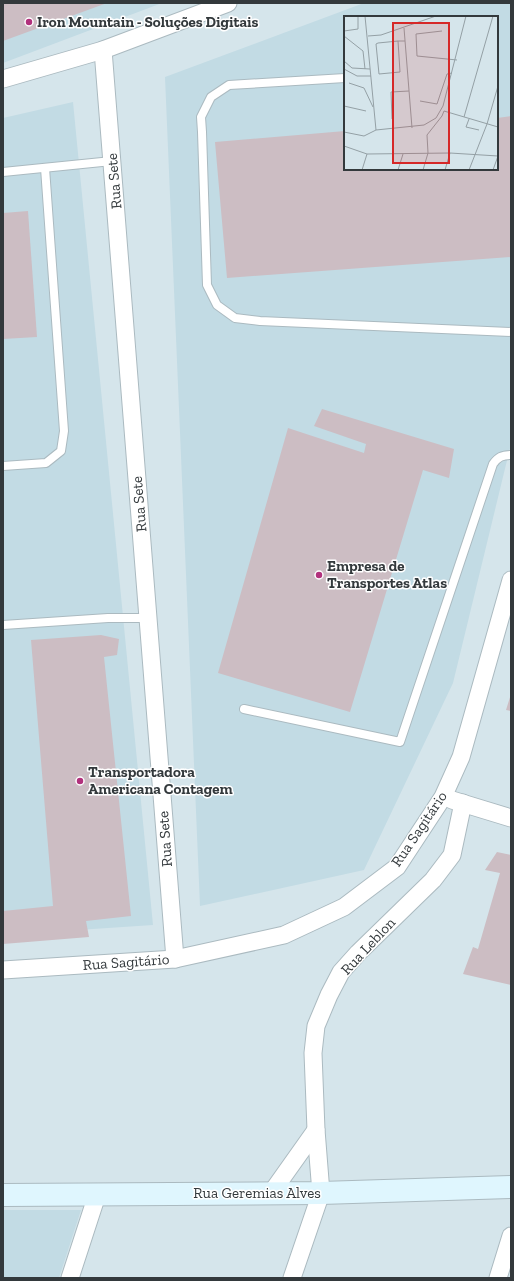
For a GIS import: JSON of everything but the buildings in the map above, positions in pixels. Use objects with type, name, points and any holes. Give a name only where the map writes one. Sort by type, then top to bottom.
[{"type":"street","points":[[3,79],[103,50],[228,3]]},
{"type":"street","name":"Rua Sete","points":[[103,50],[175,958]]},
{"type":"street","name":"Rua Sagitário","points":[[3,970],[175,958],[284,934],[344,907],[397,866],[443,797],[461,757],[511,580]]},
{"type":"street","points":[[443,797],[511,818]]},
{"type":"street","name":"Rua Leblon","points":[[292,1278],[321,1193],[316,1130],[313,1053],[316,1026],[328,995],[342,972],[358,953],[434,880],[452,855],[463,803]]},
{"type":"street","points":[[272,1192],[316,1130]]},
{"type":"street","name":"Rua Geremias Alves","points":[[3,1195],[272,1192],[321,1193],[511,1187]]},
{"type":"street","points":[[70,1278],[97,1195]]},
{"type":"street","points":[[498,1278],[511,1236]]},
{"type":"lane","points":[[344,78],[229,85],[211,97],[202,117],[202,132],[207,285],[217,305],[235,318],[260,321],[511,332]]},
{"type":"lane","points":[[3,172],[112,162]]},
{"type":"lane","points":[[3,466],[46,463],[61,450],[64,431],[45,168]]},
{"type":"lane","points":[[244,709],[400,742],[493,464],[498,457],[511,455]]},
{"type":"lane","points":[[3,625],[108,618],[148,618]]},
{"type":"shaded area","points":[[3,3],[162,3],[3,63]]},
{"type":"shaded area","points":[[364,3],[511,3],[511,444],[453,683],[364,870],[200,906],[165,77]]},
{"type":"shaded area","points":[[73,102],[153,925],[3,935],[3,118]]},
{"type":"shaded area","points":[[3,1210],[81,1210],[59,1278],[3,1278]]},
{"type":"place","name":"Iron Mountain - Soluções Digitais","points":[[29,22]]},
{"type":"place","name":"Empresa de Transportes Atlas","points":[[319,575]]},
{"type":"place","name":"Transportadora Americana Contagem","points":[[80,781]]}]
